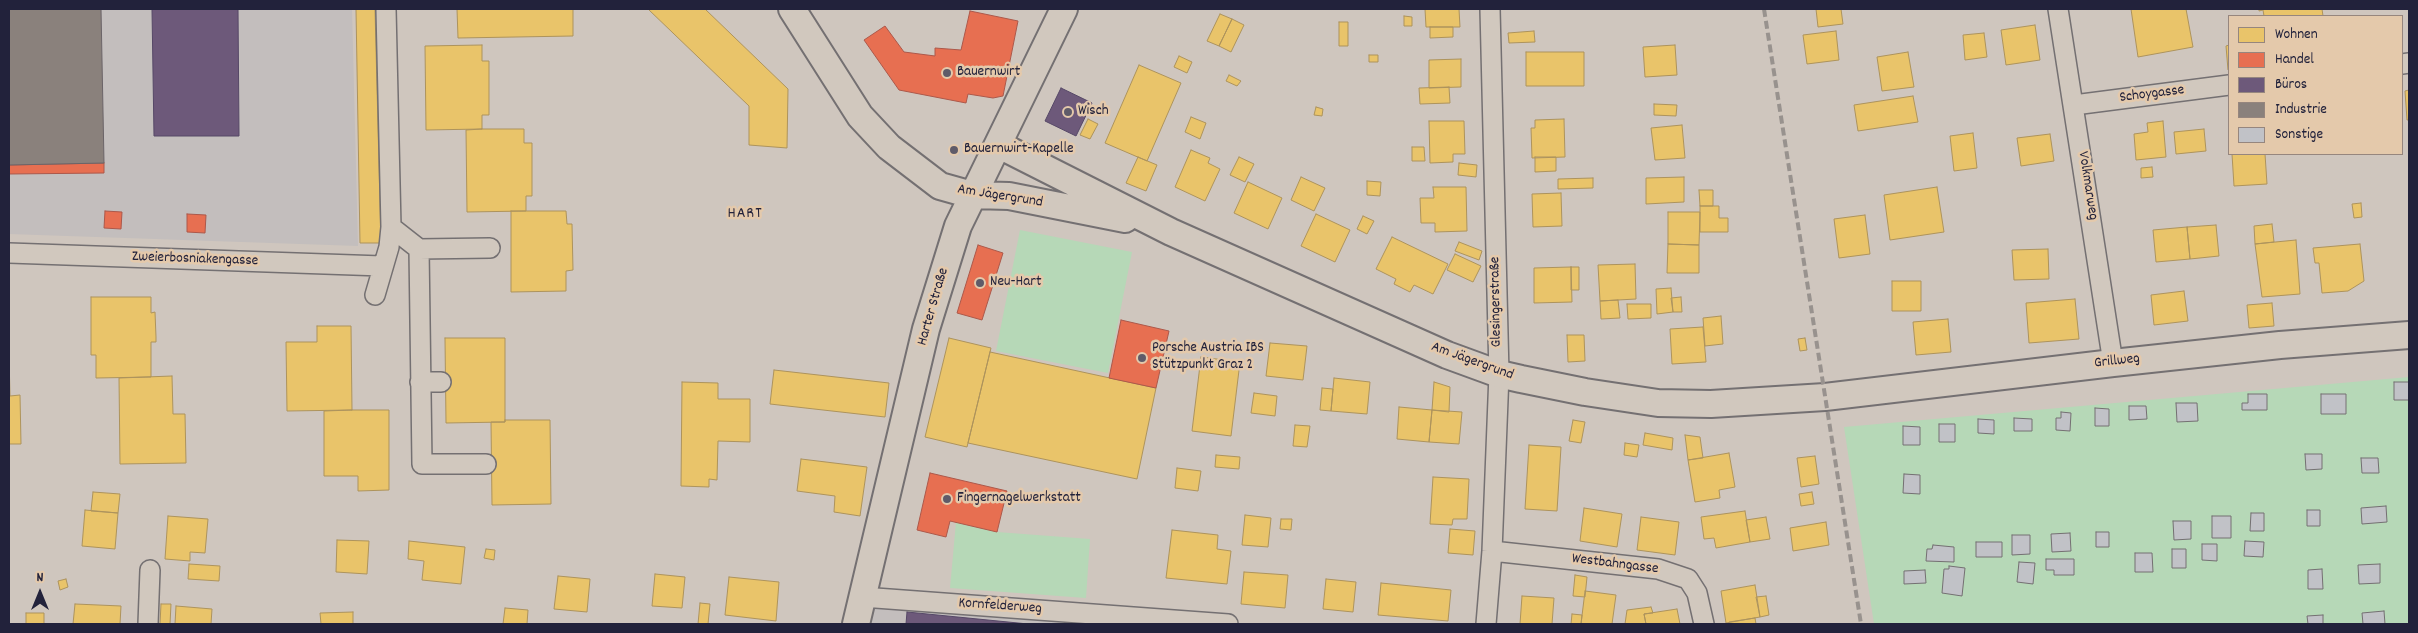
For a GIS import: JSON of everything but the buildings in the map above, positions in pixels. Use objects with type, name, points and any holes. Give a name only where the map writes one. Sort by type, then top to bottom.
[{"type":"main road","name":"Am Jägergrund","points":[[792,9],[860,116],[889,147],[940,186],[972,195],[1009,196],[1121,218],[1171,232]]},
{"type":"main road","name":"Harter Straße","points":[[856,624],[926,329],[958,226],[1064,9]]},
{"type":"main road","name":"Am Jägergrund","points":[[999,145],[1171,232],[1447,355],[1499,374],[1586,392],[1658,403],[1720,404],[1825,398]]},
{"type":"main road","name":"Grillweg","points":[[1825,398],[2113,363],[2280,345],[2409,335]]},
{"type":"street","points":[[375,295],[389,247],[391,227],[386,9]]},
{"type":"street","name":"Glesingerstraße","points":[[1486,624],[1492,551],[1499,374],[1490,9]]},
{"type":"street","name":"Volkmarweg","points":[[2058,9],[2113,363]]},
{"type":"street","name":"Schoygasse","points":[[2074,105],[2228,85]]},
{"type":"street","points":[[391,227],[419,249],[490,248]]},
{"type":"street","points":[[419,249],[422,464],[486,464]]},
{"type":"street","name":"Zweierbosniakengasse","points":[[9,253],[382,266]]},
{"type":"street","points":[[420,382],[441,382]]},
{"type":"street","name":"Westbahngasse","points":[[1492,551],[1658,569],[1688,580],[1697,593],[1704,624]]},
{"type":"street","points":[[148,624],[150,570]]},
{"type":"street","name":"Kornfelderweg","points":[[862,597],[1228,624]]},
{"type":"shaded area","points":[[9,9],[352,9],[358,246],[9,234]]},
{"type":"shaded area","points":[[873,606],[1111,624],[869,624]]},
{"type":"green space","points":[[1020,230],[1132,252],[1108,373],[996,351]]},
{"type":"green space","points":[[2409,377],[2409,624],[1874,624],[1844,427]]},
{"type":"green space","points":[[956,522],[997,532],[1090,539],[1086,598],[950,588]]},
{"type":"railway","points":[[1764,9],[1861,624]]},
{"type":"place","name":"Bauernwirt","points":[[947,73]]},
{"type":"place","name":"Wisch","points":[[1068,112]]},
{"type":"place","name":"Bauernwirt-Kapelle","points":[[954,150]]},
{"type":"place","name":"Neu-Hart","points":[[980,283]]},
{"type":"place","name":"Porsche Austria IBS Stützpunkt Graz 2","points":[[1142,358]]},
{"type":"place","name":"Fingernagelwerkstatt","points":[[947,499]]},
{"type":"district","name":"HART","points":[[745,215]]}]
